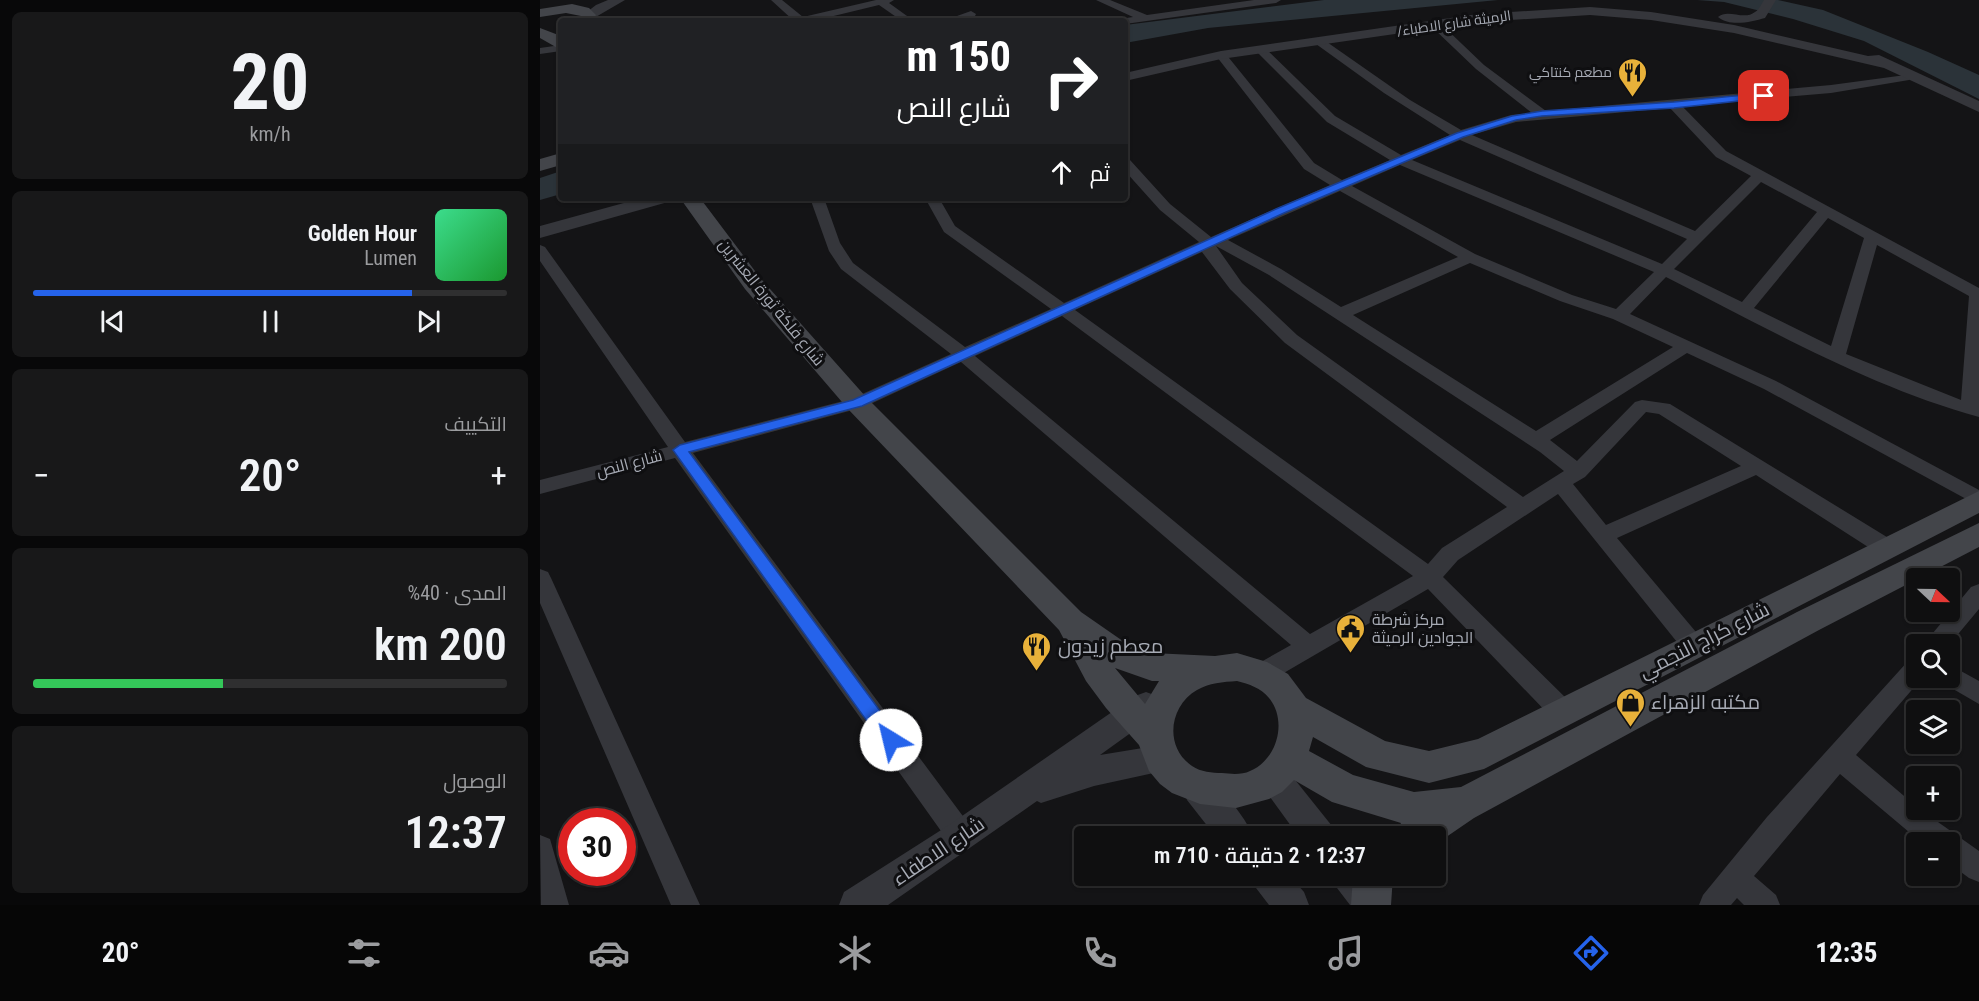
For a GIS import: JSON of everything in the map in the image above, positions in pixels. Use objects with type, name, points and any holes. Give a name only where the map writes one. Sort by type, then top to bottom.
[{"type":"main road","points":[[550,0],[558,7],[586,12],[587,18]]},
{"type":"main road","points":[[540,13],[571,9]]},
{"type":"main road","points":[[540,33],[558,30]]},
{"type":"main road","points":[[540,33],[554,38],[558,43]]},
{"type":"main road","points":[[540,165],[558,160]]},
{"type":"main road","name":"شارع فلكة ثورة العشرين","points":[[692,201],[753,284],[857,403],[1070,621]]},
{"type":"main road","name":"شارع كراج النجمي","points":[[1294,709],[1379,756],[1429,767],[1484,753],[1979,500]]},
{"type":"main road","points":[[1430,826],[1465,804],[1808,621],[1979,534]]},
{"type":"main road","points":[[1070,621],[1119,656],[1152,667],[1237,667],[1261,674],[1281,688],[1294,709],[1298,734],[1281,767],[1258,786],[1238,792],[1199,789],[1177,777],[1149,737],[1111,693],[1088,657],[1070,621]]},
{"type":"main road","points":[[1149,737],[1158,712],[1171,690],[1190,676],[1211,668]]},
{"type":"main road","points":[[1281,767],[1345,790],[1414,809],[1465,804]]},
{"type":"street","points":[[571,9],[604,0]]},
{"type":"street","points":[[588,18],[600,8],[619,0]]},
{"type":"street","points":[[776,0],[797,18]]},
{"type":"street","points":[[1101,0],[1146,18]]},
{"type":"street","points":[[1128,20],[1276,0]]},
{"type":"street","points":[[1770,0],[1760,15],[1760,20],[1771,26],[1857,50],[1979,107]]},
{"type":"street","points":[[814,18],[885,1],[905,18]]},
{"type":"street","points":[[1590,11],[1605,7],[1632,6],[1737,19],[1760,15]]},
{"type":"street","name":"/الرميثة شارع الاطباء","points":[[1128,76],[1221,55],[1478,18],[1590,11],[1651,16],[1734,29],[1889,65]]},
{"type":"street","points":[[958,18],[971,14]]},
{"type":"street","points":[[1436,25],[1480,67],[1542,114]]},
{"type":"street","points":[[1320,42],[1424,116],[1460,135],[1697,238]]},
{"type":"street","points":[[540,51],[558,48]]},
{"type":"street","points":[[1261,50],[1331,119],[1351,133],[1400,160],[1663,270],[1837,356],[1942,401],[1975,409],[1978,298],[1976,293],[1759,176],[1713,148],[1674,105]]},
{"type":"street","points":[[1221,55],[1309,166],[1340,185],[1470,257],[1566,298],[1618,315],[1770,385],[1979,500]]},
{"type":"street","name":"شارع النص","points":[[540,487],[857,403],[1340,185],[1460,135],[1515,118],[1831,89],[1909,76]]},
{"type":"street","points":[[1128,166],[1165,207],[1210,243],[1275,272],[1535,440],[1569,477],[1603,535],[1693,645]]},
{"type":"street","points":[[1618,315],[1759,176]]},
{"type":"street","points":[[540,232],[651,201]]},
{"type":"street","points":[[818,201],[837,256],[962,354],[1309,646]]},
{"type":"street","points":[[934,201],[949,229],[1064,310],[1430,578],[1563,712]]},
{"type":"street","points":[[1744,310],[1825,212]]},
{"type":"street","points":[[1837,356],[1872,238]]},
{"type":"street","points":[[1210,243],[1236,286],[1291,339],[1522,507]]},
{"type":"street","points":[[540,250],[680,450],[961,836]]},
{"type":"street","points":[[1340,314],[1470,257]]},
{"type":"street","points":[[1535,440],[1687,346]]},
{"type":"street","points":[[1261,674],[1430,578],[1450,554],[1569,477],[1642,406],[1663,408],[1887,548]]},
{"type":"street","points":[[1603,535],[1757,467]]},
{"type":"street","points":[[540,578],[686,905]]},
{"type":"street","points":[[1944,634],[1979,593]]},
{"type":"street","points":[[1713,905],[1777,826],[1906,679]]},
{"type":"street","points":[[1960,682],[1979,694]]},
{"type":"street","points":[[1019,796],[1094,771],[1149,737]]},
{"type":"street","points":[[1019,796],[1149,737]]},
{"type":"street","points":[[1838,756],[1930,832]]},
{"type":"street","points":[[1281,767],[1314,826]]},
{"type":"street","points":[[1199,789],[1228,826]]},
{"type":"street","name":"شارع الاطفاء","points":[[857,905],[1019,796]]},
{"type":"street","points":[[540,848],[555,905]]},
{"type":"street","points":[[1960,854],[1979,868]]},
{"type":"street","points":[[1735,878],[1766,905]]},
{"type":"street","points":[[1276,886],[1291,905]]},
{"type":"shaded area","points":[[1324,0],[1498,0],[1208,28],[1128,42],[1128,25]]},
{"type":"shaded area","points":[[1697,0],[1778,0],[1823,10],[1979,75],[1979,99],[1864,41],[1793,19],[1724,2]]},
{"type":"shaded area","points":[[558,172],[558,195],[540,200],[540,178]]},
{"type":"place","name":"مطعم كنتاكي","points":[[1633,98]]},
{"type":"place","name":"مركز شرطة الجوادين الرميثة","points":[[1351,654]]},
{"type":"place","name":"معطم زيدون","points":[[1037,672]]},
{"type":"place","name":"مكتبه الزهراء","points":[[1630,728]]},
{"type":"route","points":[[891,740],[680,450],[857,403],[1280,211],[1460,135],[1515,118],[1542,114],[1764,96]]}]
